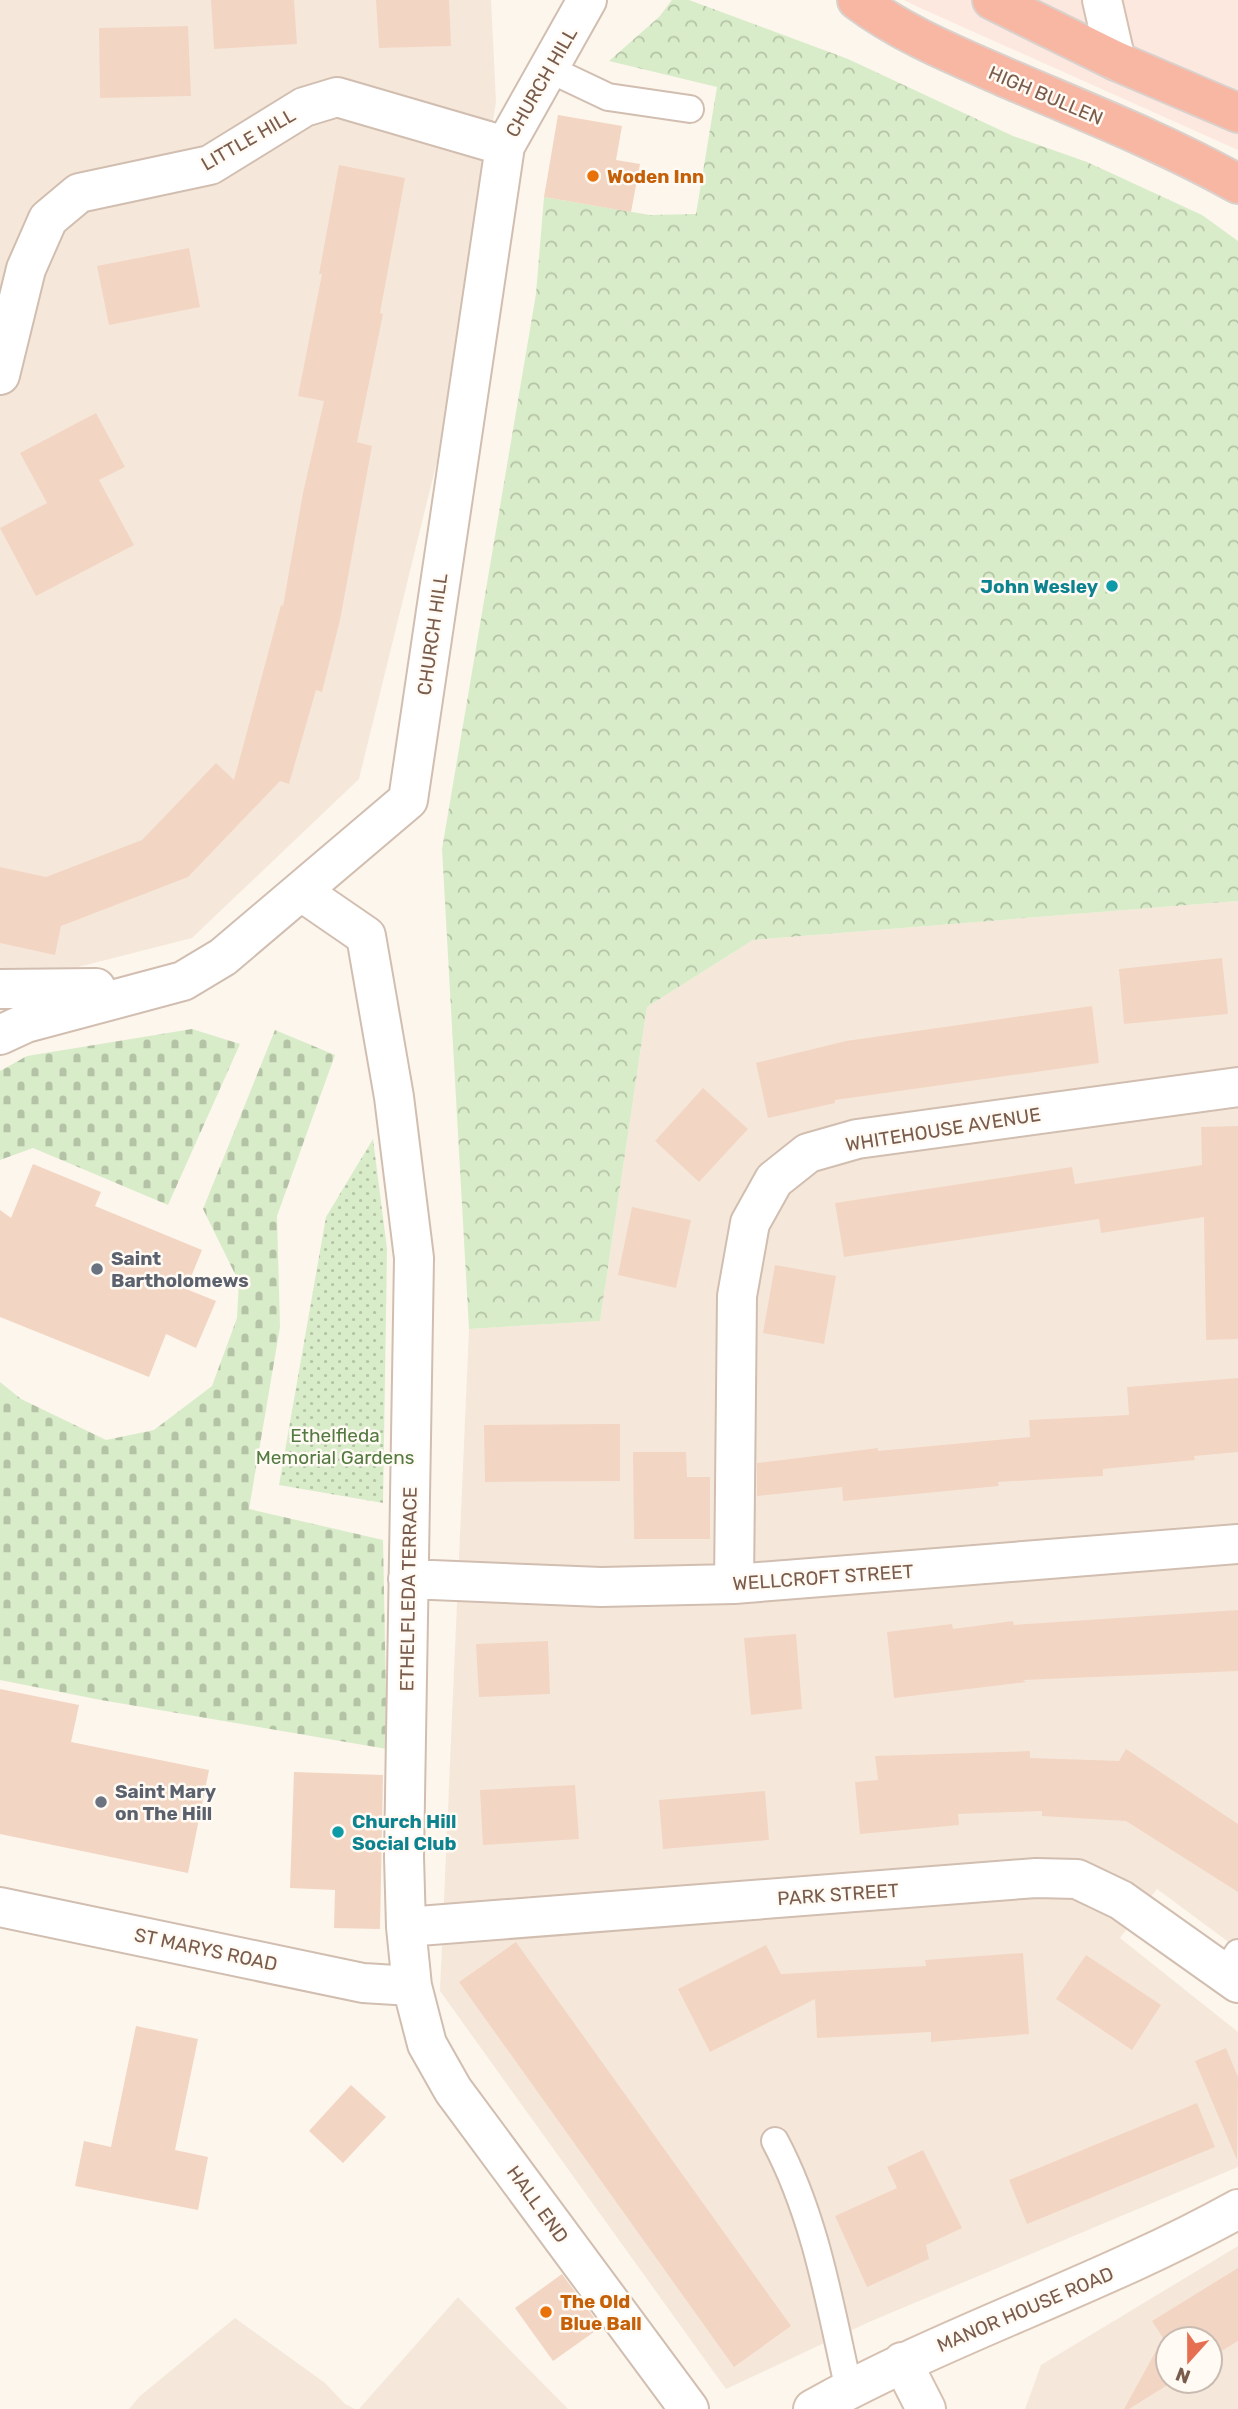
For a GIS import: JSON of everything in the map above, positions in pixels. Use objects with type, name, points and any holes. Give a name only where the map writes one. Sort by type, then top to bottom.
[{"type":"highway","name":"HIGH BULLEN","points":[[857,0],[882,19],[974,64],[1199,162],[1238,184]]},
{"type":"highway","points":[[992,0],[1116,61],[1238,113]]},
{"type":"street","points":[[1102,0],[1116,61]]},
{"type":"street","name":"CHURCH HILL","points":[[0,1035],[26,1023],[177,984],[223,957],[408,800],[505,146],[549,69],[581,3]]},
{"type":"street","name":"LITTLE HILL","points":[[0,375],[26,269],[48,219],[79,193],[210,165],[304,107],[337,97],[505,146]]},
{"type":"street","name":"ETHELFLEDA TERRACE","points":[[302,892],[366,936],[394,1097],[414,1258],[404,1857],[406,1927],[412,1986]]},
{"type":"street","points":[[0,989],[54,990],[177,984]]},
{"type":"street","name":"WHITEHOUSE AVENUE","points":[[734,1584],[737,1296],[750,1223],[774,1180],[808,1153],[857,1139],[1238,1087]]},
{"type":"street","name":"WELLCROFT STREET","points":[[408,1579],[601,1587],[734,1584],[1238,1544]]},
{"type":"street","name":"PARK STREET","points":[[406,1927],[1036,1878],[1077,1879],[1121,1900],[1233,1970]]},
{"type":"street","name":"ST MARYS ROAD","points":[[0,1907],[363,1983],[412,1986]]},
{"type":"street","name":"HALL END","points":[[412,1986],[427,2044],[453,2090],[689,2409]]},
{"type":"street","name":"MANOR HOUSE ROAD","points":[[813,2409],[902,2362],[1175,2244],[1238,2209]]},
{"type":"street","points":[[902,2362],[926,2409]]},
{"type":"lane","points":[[549,69],[608,97],[690,109]]},
{"type":"lane","points":[[775,2141],[790,2169],[818,2250],[849,2390]]},
{"type":"shaded area","points":[[0,0],[491,0],[496,102],[437,461],[359,779],[192,938],[39,977],[0,973]]},
{"type":"shaded area","points":[[904,0],[1238,0],[1238,150],[918,7]]},
{"type":"shaded area","points":[[1238,901],[1238,1949],[1157,1889],[1120,1938],[1238,2032],[1238,2167],[869,2322],[726,2389],[440,1991],[469,1329],[600,1321],[647,1007],[753,940]]},
{"type":"shaded area","points":[[1238,2246],[1238,2409],[1025,2409],[1041,2365]]},
{"type":"shaded area","points":[[458,2297],[568,2409],[359,2409]]},
{"type":"shaded area","points":[[235,2318],[325,2383],[345,2404],[355,2409],[129,2409],[140,2396]]},
{"type":"green space","points":[[672,0],[689,0],[848,59],[1013,136],[1087,162],[1202,215],[1238,241],[1238,901],[753,940],[647,1007],[600,1321],[469,1329],[442,849],[536,294],[544,197],[650,215],[696,214],[717,87],[609,61],[659,17]]},
{"type":"green space","points":[[192,1029],[240,1044],[168,1205],[33,1148],[0,1160],[0,1071],[27,1056]]},
{"type":"green space","points":[[275,1030],[335,1055],[277,1216],[280,1327],[249,1509],[383,1540],[387,1749],[0,1680],[0,1382],[21,1399],[106,1440],[154,1430],[212,1386],[237,1318],[239,1282],[203,1209]]},
{"type":"green space","name":"Ethelfleda Memorial Gardens","points":[[373,1139],[387,1249],[383,1503],[279,1485],[326,1217]]},
{"type":"building","points":[[211,0],[294,0],[297,44],[214,49]]},
{"type":"building","points":[[376,0],[449,0],[451,46],[379,48]]},
{"type":"building","points":[[188,26],[191,96],[100,98],[99,28]]},
{"type":"building","name":"Woden Inn","points":[[558,115],[622,126],[616,160],[640,164],[631,212],[544,197]]},
{"type":"building","points":[[339,165],[405,178],[380,313],[383,314],[357,442],[372,446],[340,620],[322,692],[316,690],[289,784],[280,781],[188,877],[61,926],[55,955],[0,943],[0,867],[46,877],[142,840],[216,763],[234,780],[281,605],[283,606],[303,493],[324,401],[298,396],[322,274],[319,274]]},
{"type":"building","points":[[189,248],[200,307],[109,325],[97,266]]},
{"type":"building","points":[[96,413],[125,467],[99,480],[134,545],[36,596],[0,528],[47,503],[20,453]]},
{"type":"building","points":[[1222,958],[1228,1014],[1124,1024],[1119,969]]},
{"type":"building","points":[[1092,1006],[1099,1063],[835,1100],[835,1103],[768,1118],[756,1063],[846,1041]]},
{"type":"building","points":[[703,1088],[748,1129],[699,1182],[655,1141]]},
{"type":"building","points":[[1238,1126],[1238,1339],[1206,1340],[1204,1217],[1101,1233],[1099,1219],[844,1257],[835,1203],[1072,1167],[1075,1184],[1202,1165],[1201,1127]]},
{"type":"building","name":"Saint Bartholomews","points":[[33,1164],[101,1192],[95,1206],[202,1250],[186,1289],[216,1301],[196,1348],[166,1334],[149,1377],[0,1317],[0,1210],[11,1218]]},
{"type":"building","points":[[632,1207],[691,1220],[676,1288],[618,1275]]},
{"type":"building","points":[[775,1265],[836,1276],[824,1344],[763,1333]]},
{"type":"building","points":[[1238,1378],[1238,1452],[1194,1456],[1195,1460],[1103,1469],[1103,1476],[998,1482],[999,1486],[843,1501],[842,1487],[757,1496],[757,1463],[878,1448],[878,1451],[1030,1437],[1029,1420],[1129,1415],[1127,1387]]},
{"type":"building","points":[[620,1424],[620,1481],[485,1482],[484,1425]]},
{"type":"building","points":[[633,1452],[686,1452],[687,1477],[710,1477],[710,1539],[634,1539]]},
{"type":"building","points":[[1238,1610],[1238,1671],[1023,1680],[1026,1682],[894,1698],[887,1632],[952,1624],[953,1629],[1013,1621],[1014,1625]]},
{"type":"building","points":[[796,1634],[802,1709],[751,1715],[744,1638]]},
{"type":"building","points":[[548,1641],[550,1694],[479,1697],[476,1644]]},
{"type":"building","name":"Saint Mary on The Hill","points":[[0,1689],[79,1705],[71,1742],[209,1770],[188,1873],[0,1834]]},
{"type":"building","points":[[1126,1749],[1238,1824],[1238,1892],[1126,1821],[1042,1816],[1042,1811],[958,1814],[959,1825],[860,1834],[855,1782],[878,1780],[875,1756],[1030,1751],[1030,1758],[1119,1761]]},
{"type":"building","name":"Church Hill Social Club","points":[[294,1772],[383,1775],[380,1929],[334,1928],[335,1890],[290,1888]]},
{"type":"building","points":[[575,1785],[579,1839],[483,1845],[480,1790]]},
{"type":"building","points":[[765,1791],[769,1840],[663,1849],[659,1800]]},
{"type":"building","points":[[516,1942],[791,2326],[734,2367],[459,1982]]},
{"type":"building","points":[[766,1945],[781,1974],[926,1966],[925,1960],[1023,1953],[1029,2034],[931,2042],[931,2032],[817,2038],[815,1999],[710,2052],[678,1989]]},
{"type":"building","points":[[1086,1955],[1161,2005],[1132,2050],[1056,1999]]},
{"type":"building","points":[[136,2026],[198,2039],[175,2150],[208,2157],[198,2210],[75,2186],[84,2141],[111,2147]]},
{"type":"building","points":[[1226,2048],[1238,2077],[1237,2160],[1195,2061]]},
{"type":"building","points":[[351,2085],[386,2117],[343,2163],[309,2131]]},
{"type":"building","points":[[1197,2103],[1215,2147],[1027,2224],[1009,2180]]},
{"type":"building","points":[[923,2150],[962,2228],[926,2245],[929,2259],[867,2287],[835,2216],[897,2188],[887,2167]]},
{"type":"building","points":[[1238,2268],[1238,2341],[1224,2350],[1224,2325],[1155,2325],[1152,2321]]},
{"type":"building","name":"The Old Blue Ball","points":[[562,2274],[601,2327],[553,2361],[515,2308]]},
{"type":"building","points":[[1154,2354],[1154,2393],[1129,2409],[1124,2409]]},
{"type":"place","name":"Woden Inn","points":[[593,176]]},
{"type":"place","name":"John Wesley","points":[[1112,586]]},
{"type":"place","name":"Saint Bartholomews","points":[[97,1269]]},
{"type":"place","name":"Saint Mary on The Hill","points":[[101,1802]]},
{"type":"place","name":"Church Hill Social Club","points":[[338,1832]]},
{"type":"place","name":"The Old Blue Ball","points":[[546,2312]]}]
